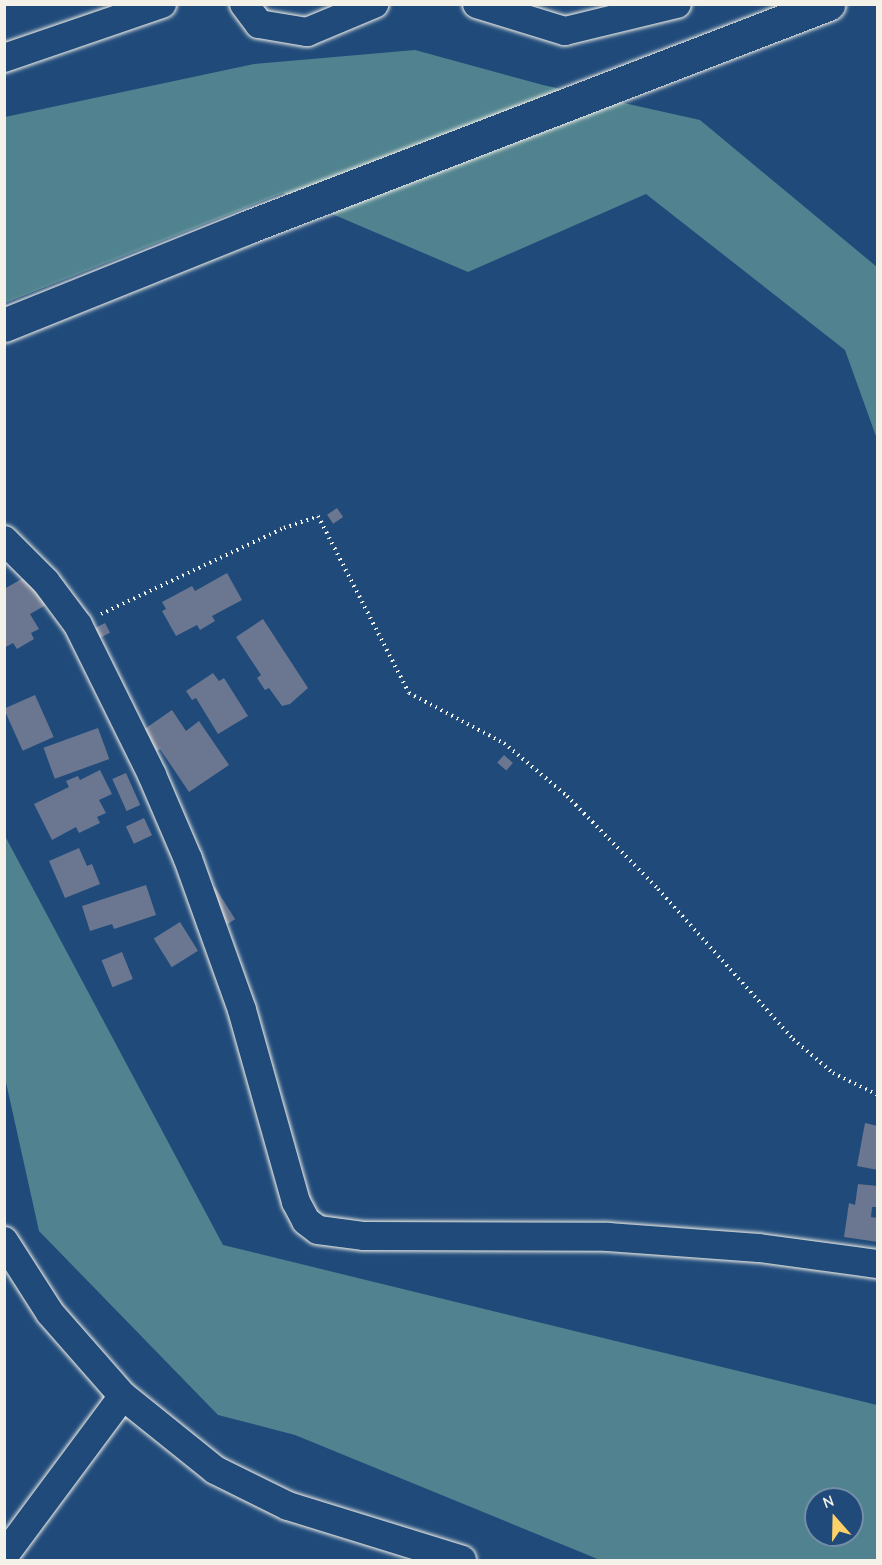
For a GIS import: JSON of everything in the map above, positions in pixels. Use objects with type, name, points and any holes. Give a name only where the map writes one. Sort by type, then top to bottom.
[{"type":"street","points":[[4,58],[162,4]]},
{"type":"street","points":[[244,4],[259,24],[308,32],[375,4]]},
{"type":"street","points":[[477,4],[565,31],[677,4]]},
{"type":"street","points":[[4,326],[256,223],[814,6]]},
{"type":"street","points":[[4,540],[46,582],[78,625],[152,776],[188,859],[242,1010],[296,1202],[306,1221],[318,1230],[363,1236],[608,1237],[759,1248],[878,1264]]},
{"type":"street","points":[[4,1241],[50,1313],[123,1396],[215,1470],[288,1506],[462,1560]]},
{"type":"street","points":[[4,1556],[123,1396]]},
{"type":"path","points":[[78,625],[284,528],[318,516],[409,693],[504,743],[567,796],[658,889],[793,1039],[833,1073],[878,1095]]},
{"type":"green space","points":[[415,50],[543,85],[700,120],[877,267],[877,439],[845,350],[646,194],[468,272],[283,193],[5,303],[5,117],[254,64]]},
{"type":"green space","points":[[5,836],[223,1245],[877,1405],[877,1560],[600,1560],[295,1435],[218,1415],[39,1231],[5,1078]]},
{"type":"building","points":[[337,508],[343,517],[333,524],[327,515]]},
{"type":"building","points":[[227,573],[242,600],[212,616],[215,621],[200,630],[197,625],[176,636],[162,611],[166,609],[162,602],[192,586],[195,591]]},
{"type":"building","points":[[27,576],[46,605],[30,614],[39,629],[31,633],[34,639],[17,649],[13,643],[4,648],[4,589]]},
{"type":"building","points":[[263,619],[308,688],[290,704],[282,706],[269,688],[265,690],[257,678],[261,675],[236,637]]},
{"type":"building","points":[[105,623],[110,633],[98,639],[93,629]]},
{"type":"building","points":[[213,673],[219,681],[224,678],[248,716],[218,734],[196,698],[192,700],[186,691]]},
{"type":"building","points":[[35,695],[54,737],[23,751],[4,709]]},
{"type":"building","points":[[172,710],[186,731],[199,721],[229,765],[189,792],[160,749],[150,756],[136,735]]},
{"type":"building","points":[[98,728],[109,759],[55,779],[43,748]]},
{"type":"building","points":[[504,755],[513,763],[506,770],[497,762]]},
{"type":"building","points":[[100,770],[112,794],[99,800],[106,813],[97,817],[100,823],[79,833],[76,827],[52,840],[34,804],[69,787],[66,781],[78,776],[80,780]]},
{"type":"building","points":[[126,773],[140,805],[127,811],[112,779]]},
{"type":"building","points":[[144,818],[152,835],[134,844],[126,826]]},
{"type":"building","points":[[79,848],[87,866],[92,864],[100,884],[65,898],[49,861]]},
{"type":"building","points":[[146,885],[156,915],[114,929],[112,924],[90,931],[82,906]]},
{"type":"building","points":[[215,887],[235,919],[222,927],[202,895]]},
{"type":"building","points":[[180,922],[198,951],[172,967],[154,938]]},
{"type":"building","points":[[122,952],[133,979],[112,987],[102,960]]},
{"type":"building","points":[[865,1123],[878,1126],[878,1170],[857,1166]]},
{"type":"building","points":[[858,1184],[878,1186],[878,1207],[872,1207],[871,1217],[878,1218],[878,1242],[844,1237],[849,1203],[855,1205]]}]
